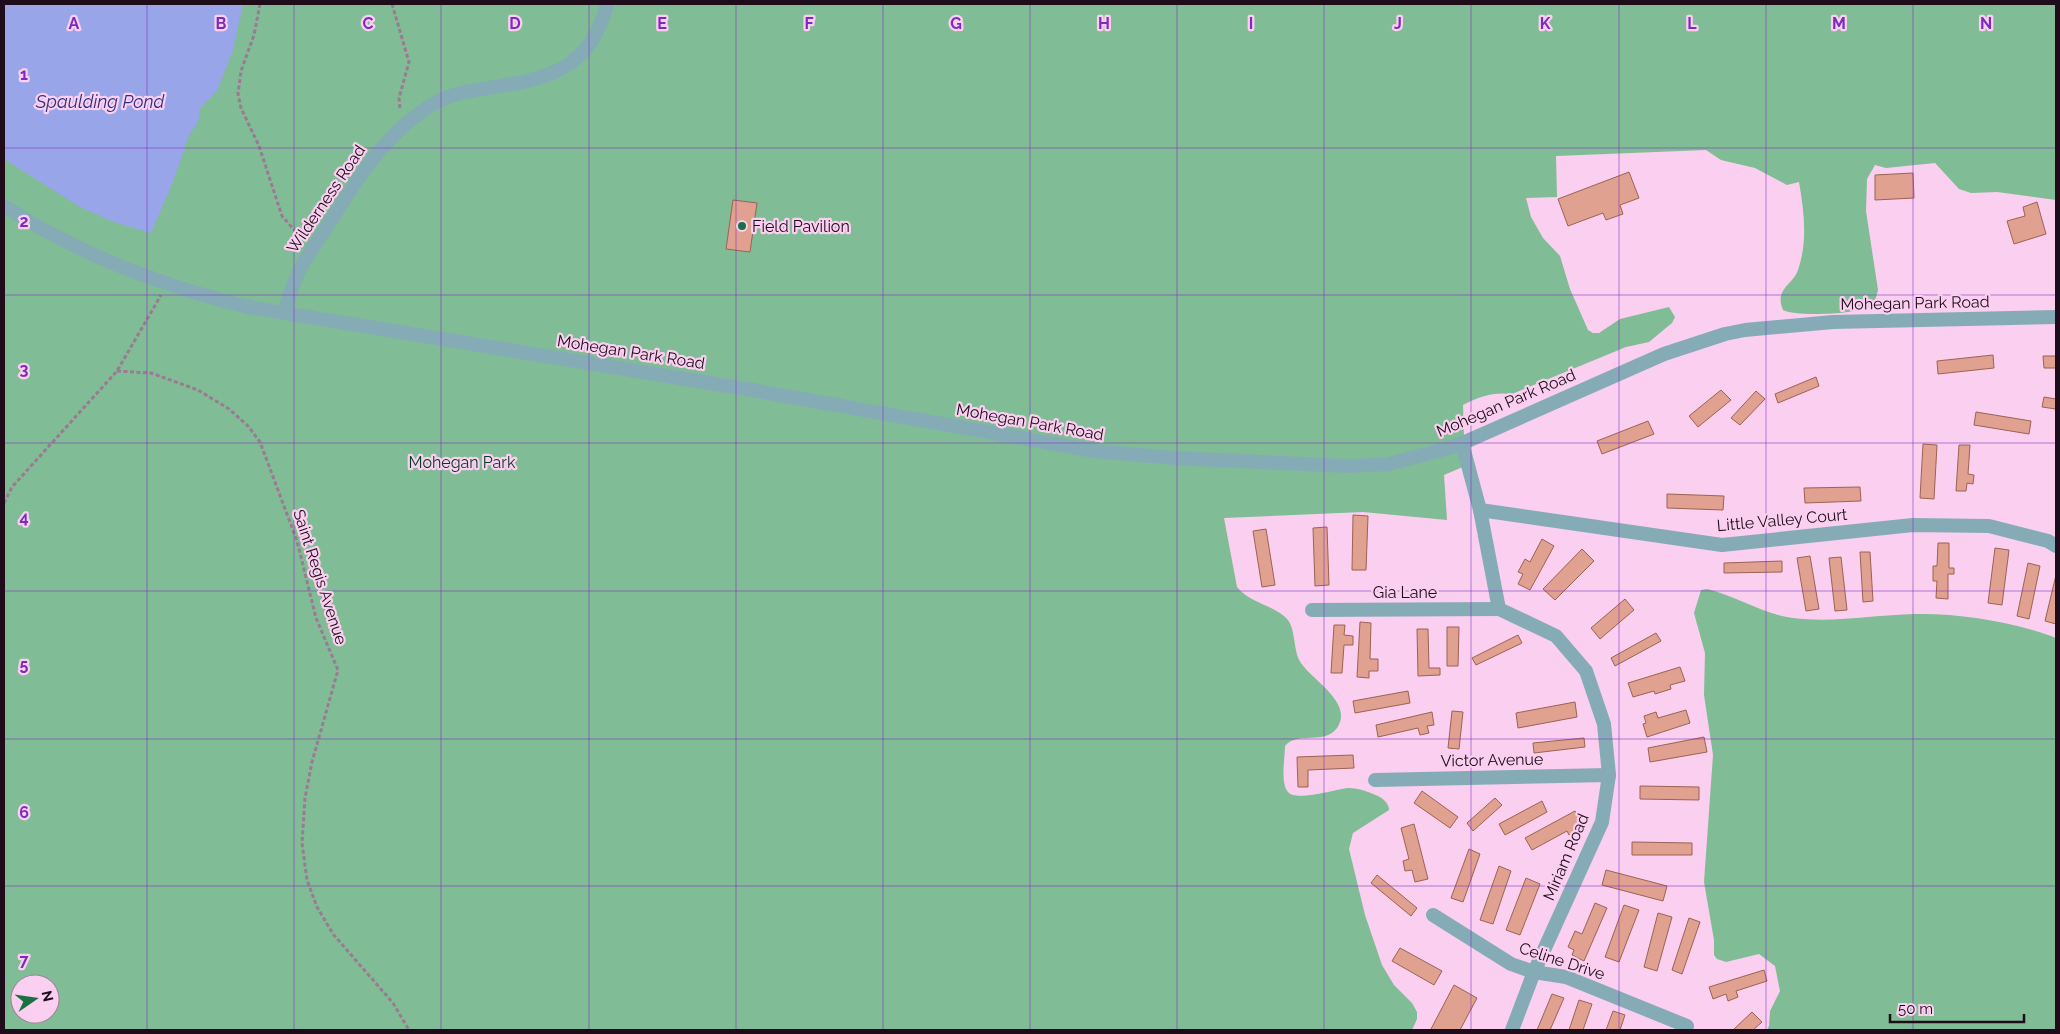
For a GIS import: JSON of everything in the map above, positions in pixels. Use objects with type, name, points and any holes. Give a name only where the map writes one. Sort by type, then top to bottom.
[{"type":"street","name":"Wilderness Road","points":[[284,313],[297,275],[312,249],[365,169],[381,149],[427,108],[445,98],[538,79],[570,65],[592,43],[607,4]]},
{"type":"street","name":"Mohegan Park Road","points":[[4,206],[25,220],[91,254],[168,284],[248,307],[746,389],[1062,446],[1119,454],[1365,466],[1401,461],[1462,443],[1664,354],[1730,333],[1833,322],[2056,317]]},
{"type":"street","points":[[1462,443],[1480,510],[1499,609]]},
{"type":"street","name":"Little Valley Court","points":[[1480,510],[1722,545],[1913,525],[1988,526],[2048,541],[2056,546]]},
{"type":"street","name":"Gia Lane","points":[[1312,610],[1499,609]]},
{"type":"street","name":"Miriam Road","points":[[1499,609],[1556,636],[1586,671],[1604,724],[1609,775],[1602,822],[1534,972],[1512,1030]]},
{"type":"street","name":"Victor Avenue","points":[[1375,780],[1609,775]]},
{"type":"street","name":"Celine Drive","points":[[1433,915],[1511,964],[1534,972],[1566,977],[1687,1026]]},
{"type":"path","points":[[260,4],[254,35],[241,71],[238,94],[241,108],[262,155],[282,216],[303,240]]},
{"type":"path","points":[[392,4],[409,62],[399,98],[401,130]]},
{"type":"path","points":[[4,503],[12,487],[117,371],[168,284]]},
{"type":"path","name":"Saint Regis Avenue","points":[[117,371],[151,373],[198,390],[229,409],[248,426],[260,442],[297,541],[316,618],[338,670],[312,762],[305,798],[302,843],[307,880],[317,907],[333,934],[392,1003],[409,1030]]},
{"type":"green space","name":"Mohegan Park","points":[[4,4],[2056,4],[2056,200],[1997,192],[1971,193],[1959,189],[1935,163],[1886,168],[1875,165],[1867,179],[1866,211],[1878,290],[1874,302],[1869,307],[1853,311],[1826,314],[1800,313],[1783,310],[1781,303],[1782,292],[1798,270],[1803,248],[1804,215],[1799,182],[1787,185],[1755,168],[1721,160],[1706,150],[1556,156],[1557,197],[1526,198],[1531,217],[1543,238],[1560,256],[1570,289],[1588,330],[1593,333],[1599,333],[1620,319],[1669,307],[1675,317],[1672,323],[1649,342],[1626,347],[1512,394],[1487,395],[1463,405],[1465,466],[1444,475],[1447,520],[1363,512],[1224,518],[1237,587],[1248,597],[1279,613],[1289,621],[1298,658],[1330,693],[1340,710],[1341,719],[1337,728],[1332,733],[1325,736],[1296,739],[1285,746],[1284,783],[1288,792],[1299,796],[1348,788],[1364,790],[1384,800],[1388,806],[1389,810],[1353,833],[1349,849],[1365,915],[1382,965],[1394,985],[1412,1003],[1417,1012],[1417,1019],[1412,1030],[4,1030]]},
{"type":"green space","points":[[1707,589],[1771,613],[1793,618],[1823,620],[1915,614],[1950,615],[2005,623],[2056,638],[2056,1030],[1767,1030],[1770,1011],[1780,991],[1775,966],[1759,954],[1726,962],[1717,959],[1714,955],[1714,940],[1704,882],[1713,755],[1704,695],[1705,653],[1694,613],[1701,590]]},
{"type":"water","name":"Spaulding Pond","points":[[4,4],[243,4],[233,50],[217,91],[200,108],[199,120],[189,136],[171,187],[151,233],[114,222],[80,207],[4,159]]},
{"type":"building","points":[[1629,172],[1639,198],[1620,205],[1623,214],[1606,220],[1603,213],[1568,226],[1558,199]]},
{"type":"building","points":[[1913,173],[1914,198],[1875,200],[1875,175]]},
{"type":"building","name":"Field Pavilion","points":[[733,200],[757,203],[750,252],[726,249]]},
{"type":"building","points":[[2037,202],[2046,234],[2014,244],[2007,221],[2025,216],[2023,207]]},
{"type":"building","points":[[1993,355],[1994,368],[1938,374],[1937,361]]},
{"type":"building","points":[[2043,356],[2056,356],[2056,368],[2044,368]]},
{"type":"building","points":[[1816,377],[1819,386],[1778,403],[1775,394]]},
{"type":"building","points":[[1721,390],[1731,400],[1698,427],[1689,416]]},
{"type":"building","points":[[1756,391],[1765,399],[1740,425],[1731,418]]},
{"type":"building","points":[[2044,397],[2056,399],[2056,409],[2042,407]]},
{"type":"building","points":[[1976,412],[2031,421],[2029,434],[1974,425]]},
{"type":"building","points":[[1648,421],[1654,434],[1602,454],[1597,441]]},
{"type":"building","points":[[1923,444],[1937,445],[1934,499],[1920,498]]},
{"type":"building","points":[[1959,445],[1970,445],[1968,474],[1974,475],[1973,484],[1967,483],[1966,491],[1956,491]]},
{"type":"building","points":[[1860,487],[1861,501],[1805,503],[1804,488]]},
{"type":"building","points":[[1667,494],[1724,496],[1723,510],[1667,508]]},
{"type":"building","points":[[1353,515],[1368,516],[1366,570],[1352,570]]},
{"type":"building","points":[[1327,527],[1329,585],[1315,586],[1313,528]]},
{"type":"building","points":[[1266,529],[1275,585],[1262,587],[1253,531]]},
{"type":"building","points":[[1542,539],[1554,546],[1530,590],[1518,584],[1523,574],[1518,572],[1525,559],[1530,562]]},
{"type":"building","points":[[1938,543],[1949,543],[1949,568],[1954,568],[1954,574],[1948,574],[1948,599],[1936,598],[1937,581],[1933,581],[1933,566],[1937,566]]},
{"type":"building","points":[[1995,548],[2009,550],[2002,605],[1988,603]]},
{"type":"building","points":[[1582,549],[1594,561],[1555,600],[1543,589]]},
{"type":"building","points":[[1860,552],[1870,552],[1873,601],[1863,602]]},
{"type":"building","points":[[1810,556],[1819,609],[1806,611],[1797,558]]},
{"type":"building","points":[[1841,557],[1847,610],[1835,611],[1829,558]]},
{"type":"building","points":[[1782,561],[1782,572],[1724,573],[1724,563]]},
{"type":"building","points":[[2028,563],[2040,566],[2029,619],[2017,616]]},
{"type":"building","points":[[2056,575],[2056,624],[2045,621]]},
{"type":"building","points":[[1625,599],[1634,610],[1600,639],[1591,628]]},
{"type":"building","points":[[1360,622],[1371,623],[1370,659],[1378,659],[1378,671],[1369,671],[1369,678],[1357,677]]},
{"type":"building","points":[[1334,625],[1345,625],[1344,635],[1353,636],[1353,645],[1344,645],[1342,673],[1331,673]]},
{"type":"building","points":[[1447,627],[1459,627],[1458,666],[1447,666]]},
{"type":"building","points":[[1417,629],[1428,629],[1429,668],[1440,668],[1440,675],[1418,676]]},
{"type":"building","points":[[1656,633],[1661,641],[1615,666],[1611,658]]},
{"type":"building","points":[[1518,635],[1522,643],[1476,665],[1472,658]]},
{"type":"building","points":[[1680,667],[1685,681],[1670,685],[1671,689],[1655,694],[1654,691],[1633,697],[1628,683]]},
{"type":"building","points":[[1408,691],[1410,703],[1355,713],[1353,701]]},
{"type":"building","points":[[1575,702],[1577,717],[1518,728],[1516,713]]},
{"type":"building","points":[[1686,710],[1690,723],[1647,737],[1643,724],[1646,723],[1644,716],[1656,712],[1658,718]]},
{"type":"building","points":[[1452,711],[1463,712],[1459,749],[1448,748]]},
{"type":"building","points":[[1432,712],[1434,725],[1427,726],[1429,733],[1420,735],[1418,728],[1378,737],[1376,725]]},
{"type":"building","points":[[1704,737],[1707,752],[1650,762],[1648,748]]},
{"type":"building","points":[[1584,738],[1585,747],[1534,753],[1533,743]]},
{"type":"building","points":[[1353,755],[1354,768],[1308,770],[1308,787],[1298,787],[1297,757]]},
{"type":"building","points":[[1640,786],[1699,787],[1699,800],[1640,799]]},
{"type":"building","points":[[1422,791],[1458,817],[1450,828],[1414,803]]},
{"type":"building","points":[[1495,798],[1502,805],[1473,831],[1467,823]]},
{"type":"building","points":[[1542,801],[1547,812],[1505,835],[1499,824]]},
{"type":"building","points":[[1575,811],[1584,827],[1569,835],[1567,831],[1532,850],[1525,838]]},
{"type":"building","points":[[1414,824],[1428,879],[1415,882],[1412,870],[1405,871],[1403,861],[1409,859],[1401,828]]},
{"type":"building","points":[[1632,842],[1692,843],[1692,855],[1632,855]]},
{"type":"building","points":[[1469,849],[1480,854],[1463,902],[1451,898]]},
{"type":"building","points":[[1499,866],[1511,871],[1493,924],[1480,920]]},
{"type":"building","points":[[1606,870],[1667,886],[1663,901],[1602,885]]},
{"type":"building","points":[[1377,875],[1417,908],[1411,916],[1371,883]]},
{"type":"building","points":[[1526,878],[1540,884],[1520,935],[1506,930]]},
{"type":"building","points":[[1595,903],[1607,908],[1584,961],[1572,955],[1574,950],[1568,947],[1575,931],[1582,934]]},
{"type":"building","points":[[1624,905],[1639,910],[1619,962],[1605,957]]},
{"type":"building","points":[[1658,913],[1672,917],[1657,971],[1644,967]]},
{"type":"building","points":[[1689,918],[1700,922],[1682,974],[1672,970]]},
{"type":"building","points":[[1400,948],[1442,971],[1434,985],[1392,961]]},
{"type":"building","points":[[1764,970],[1767,981],[1736,991],[1738,997],[1728,1001],[1726,994],[1713,999],[1709,987]]},
{"type":"building","points":[[1454,985],[1477,998],[1460,1030],[1431,1029]]},
{"type":"building","points":[[1552,994],[1564,998],[1550,1030],[1537,1030]]},
{"type":"building","points":[[1579,1000],[1592,1004],[1583,1030],[1569,1030]]},
{"type":"building","points":[[1613,1011],[1625,1015],[1620,1030],[1606,1030]]},
{"type":"building","points":[[1752,1012],[1762,1022],[1753,1030],[1733,1030]]},
{"type":"place","name":"Field Pavilion","points":[[742,226]]}]
